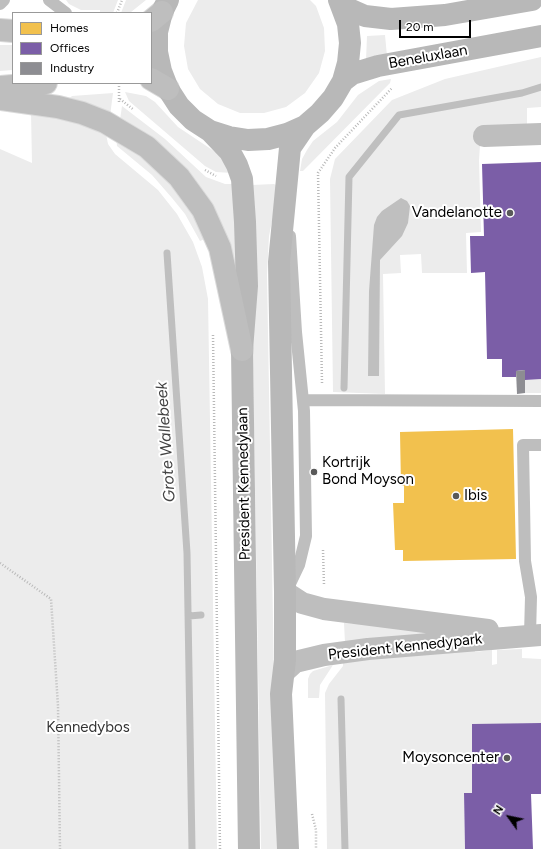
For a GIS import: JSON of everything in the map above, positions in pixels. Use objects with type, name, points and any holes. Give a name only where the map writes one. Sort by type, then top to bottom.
[{"type":"main road","points":[[341,3],[365,16],[391,19],[445,15],[532,0]]},
{"type":"main road","points":[[288,849],[281,694],[284,672],[285,592],[279,262],[290,148],[305,126],[320,113],[333,98],[343,81],[348,63],[350,43],[348,24],[341,3]]},
{"type":"main road","points":[[160,11],[157,32],[157,52],[161,71],[160,84],[193,120],[210,130],[229,137],[254,140],[268,139],[287,134],[305,126]]},
{"type":"main road","points":[[0,30],[12,30]]},
{"type":"main road","name":"Beneluxlaan","points":[[343,81],[352,74],[378,66],[541,36]]},
{"type":"main road","points":[[0,87],[34,84]]},
{"type":"main road","points":[[0,99],[58,107],[82,113],[105,122],[147,148],[179,177],[202,210],[220,248],[242,350]]},
{"type":"main road","name":"President Kennedylaan","points":[[210,130],[230,152],[242,179],[247,286],[242,350],[249,849]]},
{"type":"main road","points":[[484,136],[541,134]]},
{"type":"main road","name":"President Kennedypark","points":[[285,592],[302,603],[324,609],[536,635]]},
{"type":"main road","name":"President Kennedypark","points":[[284,672],[295,662],[324,655],[368,649],[536,635]]},
{"type":"lane","points":[[0,4],[4,0]]},
{"type":"lane","points":[[49,0],[65,12]]},
{"type":"lane","points":[[285,592],[299,565],[306,536],[303,400],[296,332],[286,177]]},
{"type":"lane","points":[[303,400],[541,401]]},
{"type":"lane","points":[[536,635],[525,561],[523,445],[541,445]]},
{"type":"path","points":[[117,12],[122,0]]},
{"type":"path","points":[[322,400],[318,173],[335,148],[394,86]]},
{"type":"path","points":[[213,333],[220,849]]},
{"type":"path","points":[[0,563],[51,599],[58,706],[60,849]]},
{"type":"green space","points":[[66,0],[118,0],[113,12],[81,10],[69,4]]},
{"type":"green space","points":[[126,0],[146,0],[131,12],[121,12]]},
{"type":"green space","points":[[198,0],[310,0],[316,6],[324,28],[325,51],[319,73],[305,93],[286,107],[264,113],[240,113],[218,104],[200,89],[188,69],[184,46],[186,23]]},
{"type":"green space","points":[[385,35],[387,56],[366,60],[367,36]]},
{"type":"green space","points":[[0,45],[12,45],[12,70],[0,71]]},
{"type":"green space","points":[[541,57],[541,107],[527,108],[527,126],[480,145],[481,232],[466,233],[467,273],[422,273],[421,254],[400,255],[401,273],[383,274],[385,394],[333,392],[330,179],[335,159],[392,100],[445,79]]},
{"type":"green space","points":[[391,79],[390,83],[303,171],[300,171],[302,159],[313,141],[337,122],[358,95],[379,81]]},
{"type":"green space","points":[[125,92],[146,96],[155,102],[178,127],[217,153],[232,173],[216,172],[205,166],[129,101]]},
{"type":"green space","points":[[113,93],[110,116],[68,100],[72,96]]},
{"type":"green space","points":[[122,106],[165,139],[206,177],[225,184],[235,184],[238,299],[225,241],[120,120]]},
{"type":"green space","name":"Kennedybos","points":[[31,112],[63,117],[106,134],[108,144],[115,154],[158,190],[177,214],[193,242],[202,267],[208,299],[217,849],[0,849],[0,149],[32,163]]},
{"type":"green space","points":[[116,136],[126,142],[177,187],[207,238],[200,241],[185,214],[152,175],[117,146]]},
{"type":"green space","points":[[252,185],[276,185],[273,216],[269,236],[267,275],[277,849],[261,849],[250,187]]},
{"type":"green space","points":[[541,379],[541,393],[525,393],[525,380]]},
{"type":"green space","points":[[344,623],[426,628],[427,634],[345,643]]},
{"type":"green space","points":[[475,648],[475,652],[492,650],[492,665],[497,664],[497,650],[522,649],[522,658],[541,659],[541,723],[472,725],[472,793],[464,793],[465,849],[327,849],[325,693],[329,684],[343,666],[343,661]]},
{"type":"green space","points":[[333,665],[320,685],[319,698],[308,698],[308,679],[310,674],[313,671]]},
{"type":"shaded area","points":[[401,198],[407,201],[410,206],[408,223],[402,236],[380,260],[379,376],[368,376],[369,291],[374,225],[377,217],[382,211]]},
{"type":"building: Homes","points":[[513,429],[516,559],[403,561],[403,550],[395,550],[393,503],[404,503],[404,486],[401,486],[400,432]]},
{"type":"building: Offices","points":[[541,162],[541,379],[525,380],[525,370],[516,371],[516,377],[502,377],[502,359],[487,359],[485,272],[471,273],[470,236],[484,236],[482,164]]},
{"type":"building: Offices","name":"Moysoncenter","points":[[541,723],[541,794],[531,794],[533,849],[465,849],[464,793],[472,793],[472,724]]},
{"type":"building: Industry","points":[[525,370],[525,393],[517,394],[516,371]]},
{"type":"waterway","points":[[344,388],[349,177],[399,115],[522,93],[541,87]]},
{"type":"waterway","name":"Grote Wallebeek","points":[[167,253],[187,553],[192,849]]},
{"type":"waterway","name":"Grote Wallebeek","points":[[189,616],[201,615]]},
{"type":"waterway","points":[[341,699],[345,849]]},
{"type":"place","name":"Vandelanotte","points":[[510,213]]},
{"type":"place","name":"Kortrijk Bond Moyson","points":[[314,472]]},
{"type":"place","name":"Ibis","points":[[456,496]]},
{"type":"place","name":"Moysoncenter","points":[[507,758]]}]
